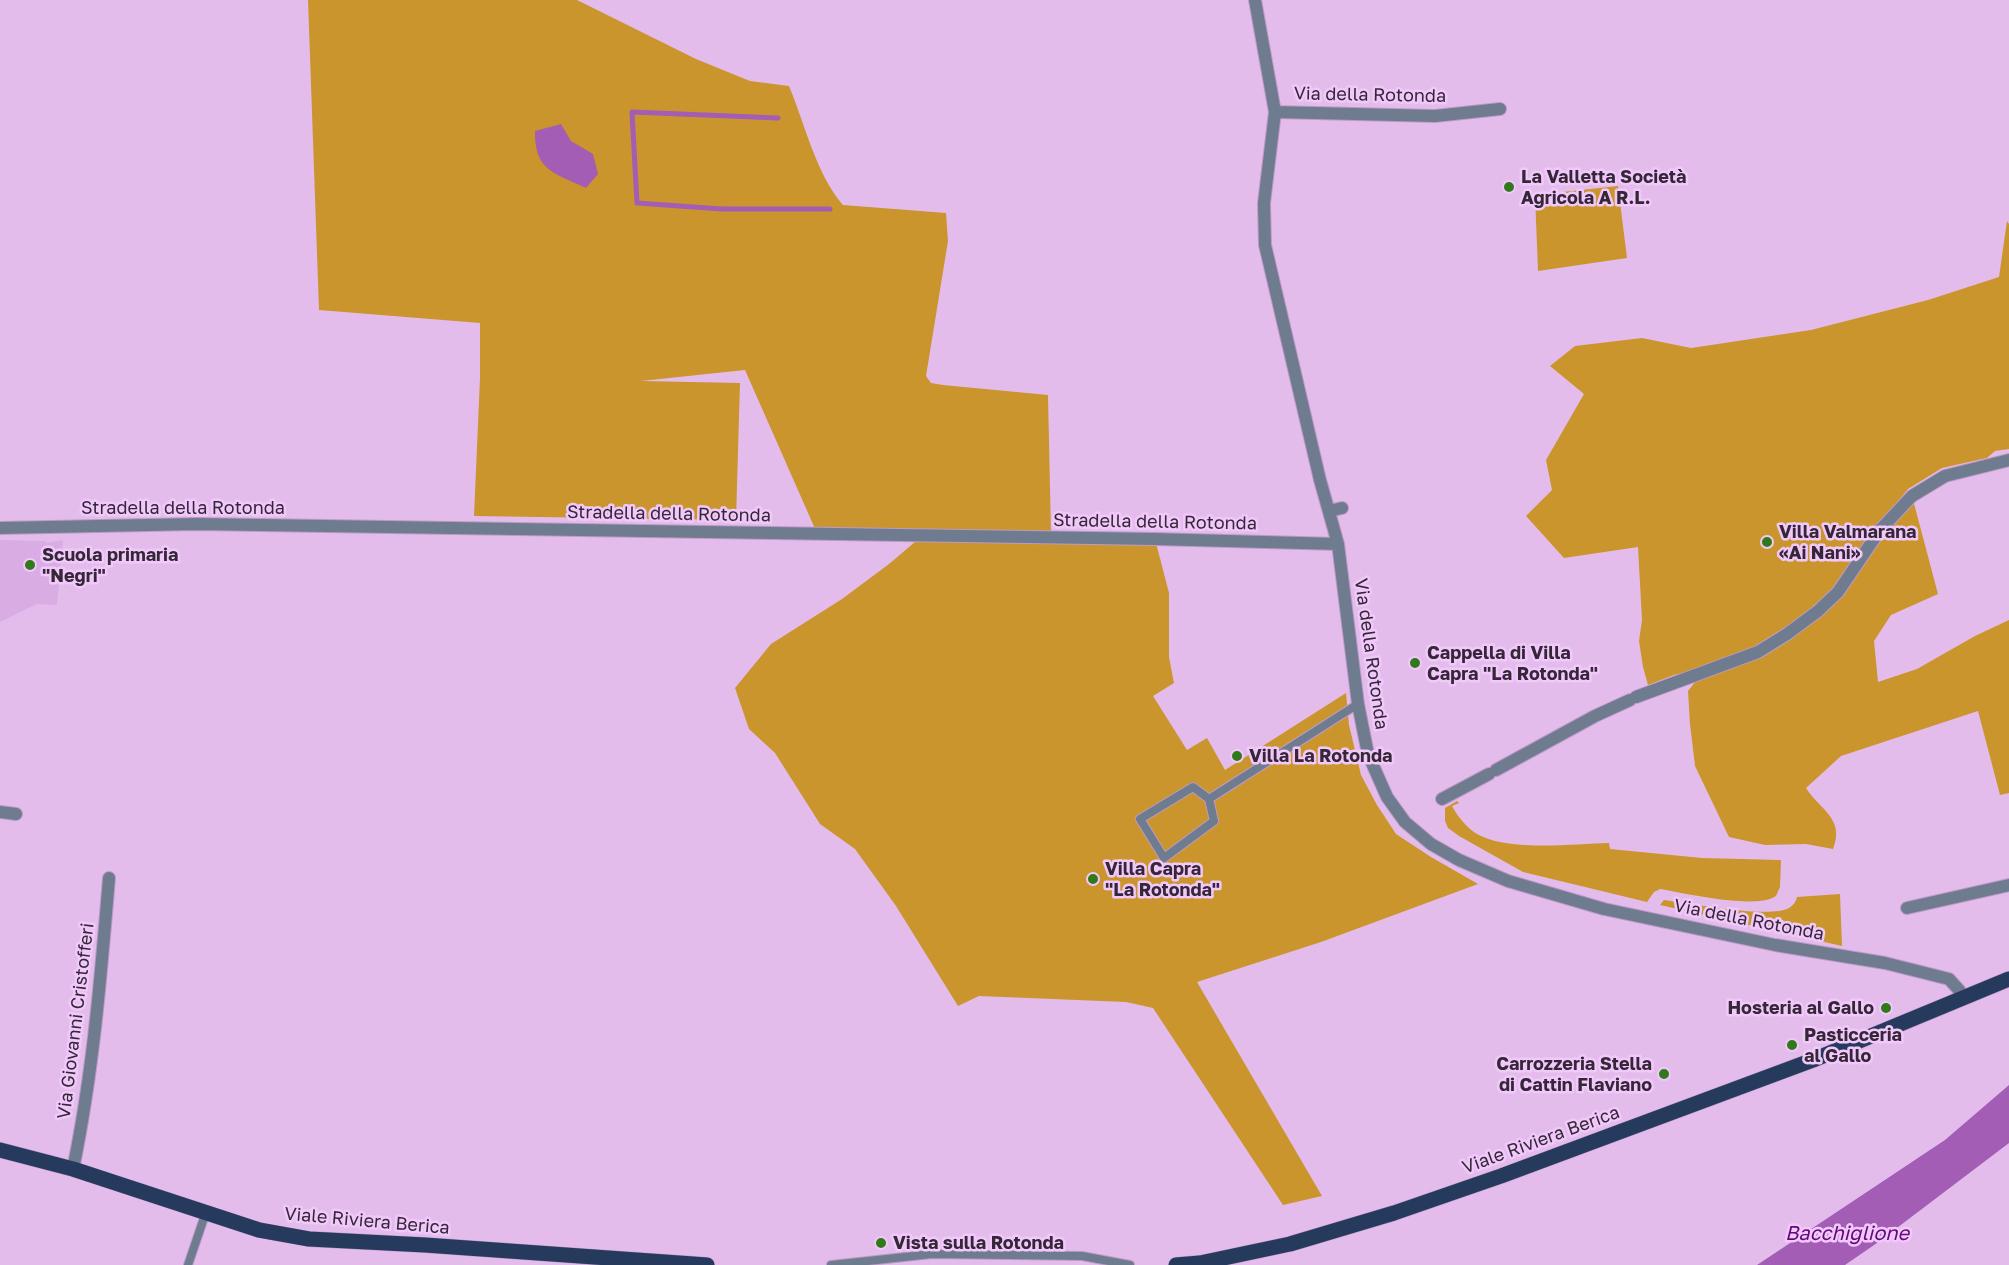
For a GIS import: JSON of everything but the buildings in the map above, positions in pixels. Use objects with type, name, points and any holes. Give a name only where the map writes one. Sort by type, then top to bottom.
[{"type":"main road","name":"Viale Riviera Berica","points":[[1176,1265],[1200,1263],[1290,1244],[1480,1184],[1813,1060],[2009,979]]},
{"type":"main road","name":"Viale Riviera Berica","points":[[0,1150],[74,1169],[259,1230],[309,1239],[707,1265]]},
{"type":"street","name":"Via della Rotonda","points":[[1255,0],[1275,112],[1264,203],[1265,245],[1338,544],[1358,704],[1368,754],[1387,797],[1405,822],[1431,844],[1460,860],[1508,881],[1604,909],[1775,945],[1885,963],[1948,979],[1955,984],[1963,997]]},
{"type":"street","name":"Via della Rotonda","points":[[1275,112],[1435,116],[1500,109]]},
{"type":"street","points":[[1443,799],[1595,716],[1633,698],[1758,652],[1818,611],[1838,592],[1880,530],[1912,496],[1944,476],[2009,460]]},
{"type":"street","points":[[1329,511],[1342,508]]},
{"type":"street","name":"Stradella della Rotonda","points":[[0,528],[197,524],[1338,544]]},
{"type":"street","points":[[0,812],[16,814]]},
{"type":"street","name":"Via Giovanni Cristofferi","points":[[74,1169],[99,994],[110,878]]},
{"type":"street","points":[[1907,908],[2009,885]]},
{"type":"lane","points":[[1209,799],[1358,704]]},
{"type":"lane","points":[[1193,787],[1209,799],[1214,821],[1164,858],[1140,819],[1193,787]]},
{"type":"lane","points":[[188,1265],[206,1212]]},
{"type":"lane","points":[[831,1265],[932,1254],[1082,1256],[1130,1265]]},
{"type":"shaded area","points":[[308,0],[577,0],[696,59],[750,81],[789,86],[818,164],[825,179],[843,205],[946,213],[948,241],[926,376],[931,383],[943,385],[1048,395],[1051,534],[816,531],[745,370],[641,381],[740,383],[736,520],[474,516],[480,323],[319,310]]},
{"type":"shaded area","points":[[1618,186],[1627,258],[1538,271],[1535,195]]},
{"type":"shaded area","points":[[2007,221],[2009,224],[2009,449],[1995,451],[1987,458],[1942,468],[1908,489],[1877,528],[1836,590],[1784,631],[1754,649],[1699,670],[1674,675],[1648,685],[1639,641],[1642,620],[1638,547],[1564,558],[1526,516],[1552,490],[1546,460],[1584,394],[1550,366],[1575,346],[1642,338],[1691,348],[1811,330],[1928,300],[1999,277]]},
{"type":"shaded area","points":[[1912,496],[1938,594],[1891,615],[1874,641],[1878,682],[1917,669],[1975,636],[2009,620],[2009,793],[2000,795],[1978,711],[1841,756],[1806,788],[1833,822],[1836,838],[1833,849],[1806,844],[1765,845],[1729,837],[1695,766],[1688,691],[1702,673],[1758,652],[1818,611]]},
{"type":"shaded area","points":[[922,536],[1155,539],[1169,593],[1169,657],[1174,683],[1153,696],[1187,750],[1207,738],[1225,770],[1346,693],[1349,725],[1361,775],[1396,834],[1478,884],[1321,942],[1197,982],[1322,1196],[1283,1205],[1153,1008],[1126,1002],[979,996],[958,1006],[896,906],[855,849],[820,824],[775,753],[749,729],[735,688],[771,644],[842,599]]},
{"type":"shaded area","name":"Scuola primaria \"Negri\"","points":[[0,540],[46,541],[46,543],[63,540],[57,605],[37,604],[0,622]]},
{"type":"shaded area","points":[[1457,801],[1459,803],[1452,806],[1464,823],[1477,834],[1494,841],[1543,846],[1609,843],[1610,849],[1702,858],[1781,860],[1780,887],[1776,896],[1767,900],[1753,901],[1720,899],[1660,889],[1654,892],[1647,902],[1523,872],[1448,828],[1445,821],[1445,808]]},
{"type":"shaded area","points":[[1840,894],[1842,946],[1660,905],[1664,900],[1765,912],[1789,908],[1795,903],[1797,897]]},
{"type":"water","points":[[561,124],[571,141],[593,154],[598,174],[586,188],[548,169],[538,155],[535,131]]},
{"type":"water","name":"Bacchiglione","points":[[2009,1085],[2009,1143],[1877,1243],[1845,1265],[1757,1265],[1945,1140]]},
{"type":"waterway","points":[[778,118],[632,112],[637,203],[722,209],[830,209]]},
{"type":"place","name":"La Valletta Società Agricola A R.L.","points":[[1509,187]]},
{"type":"place","name":"Villa Valmarana «Ai Nani»","points":[[1767,542]]},
{"type":"place","name":"Scuola primaria \"Negri\"","points":[[30,565]]},
{"type":"place","name":"Cappella di Villa Capra \"La Rotonda\"","points":[[1415,663]]},
{"type":"place","name":"Villa La Rotonda","points":[[1237,756]]},
{"type":"place","name":"Villa Capra \"La Rotonda\"","points":[[1093,879]]},
{"type":"place","name":"Hosteria al Gallo","points":[[1886,1008]]},
{"type":"place","name":"Pasticceria al Gallo","points":[[1792,1045]]},
{"type":"place","name":"Carrozzeria Stella di Cattin Flaviano","points":[[1664,1074]]},
{"type":"place","name":"Vista sulla Rotonda","points":[[881,1243]]}]
